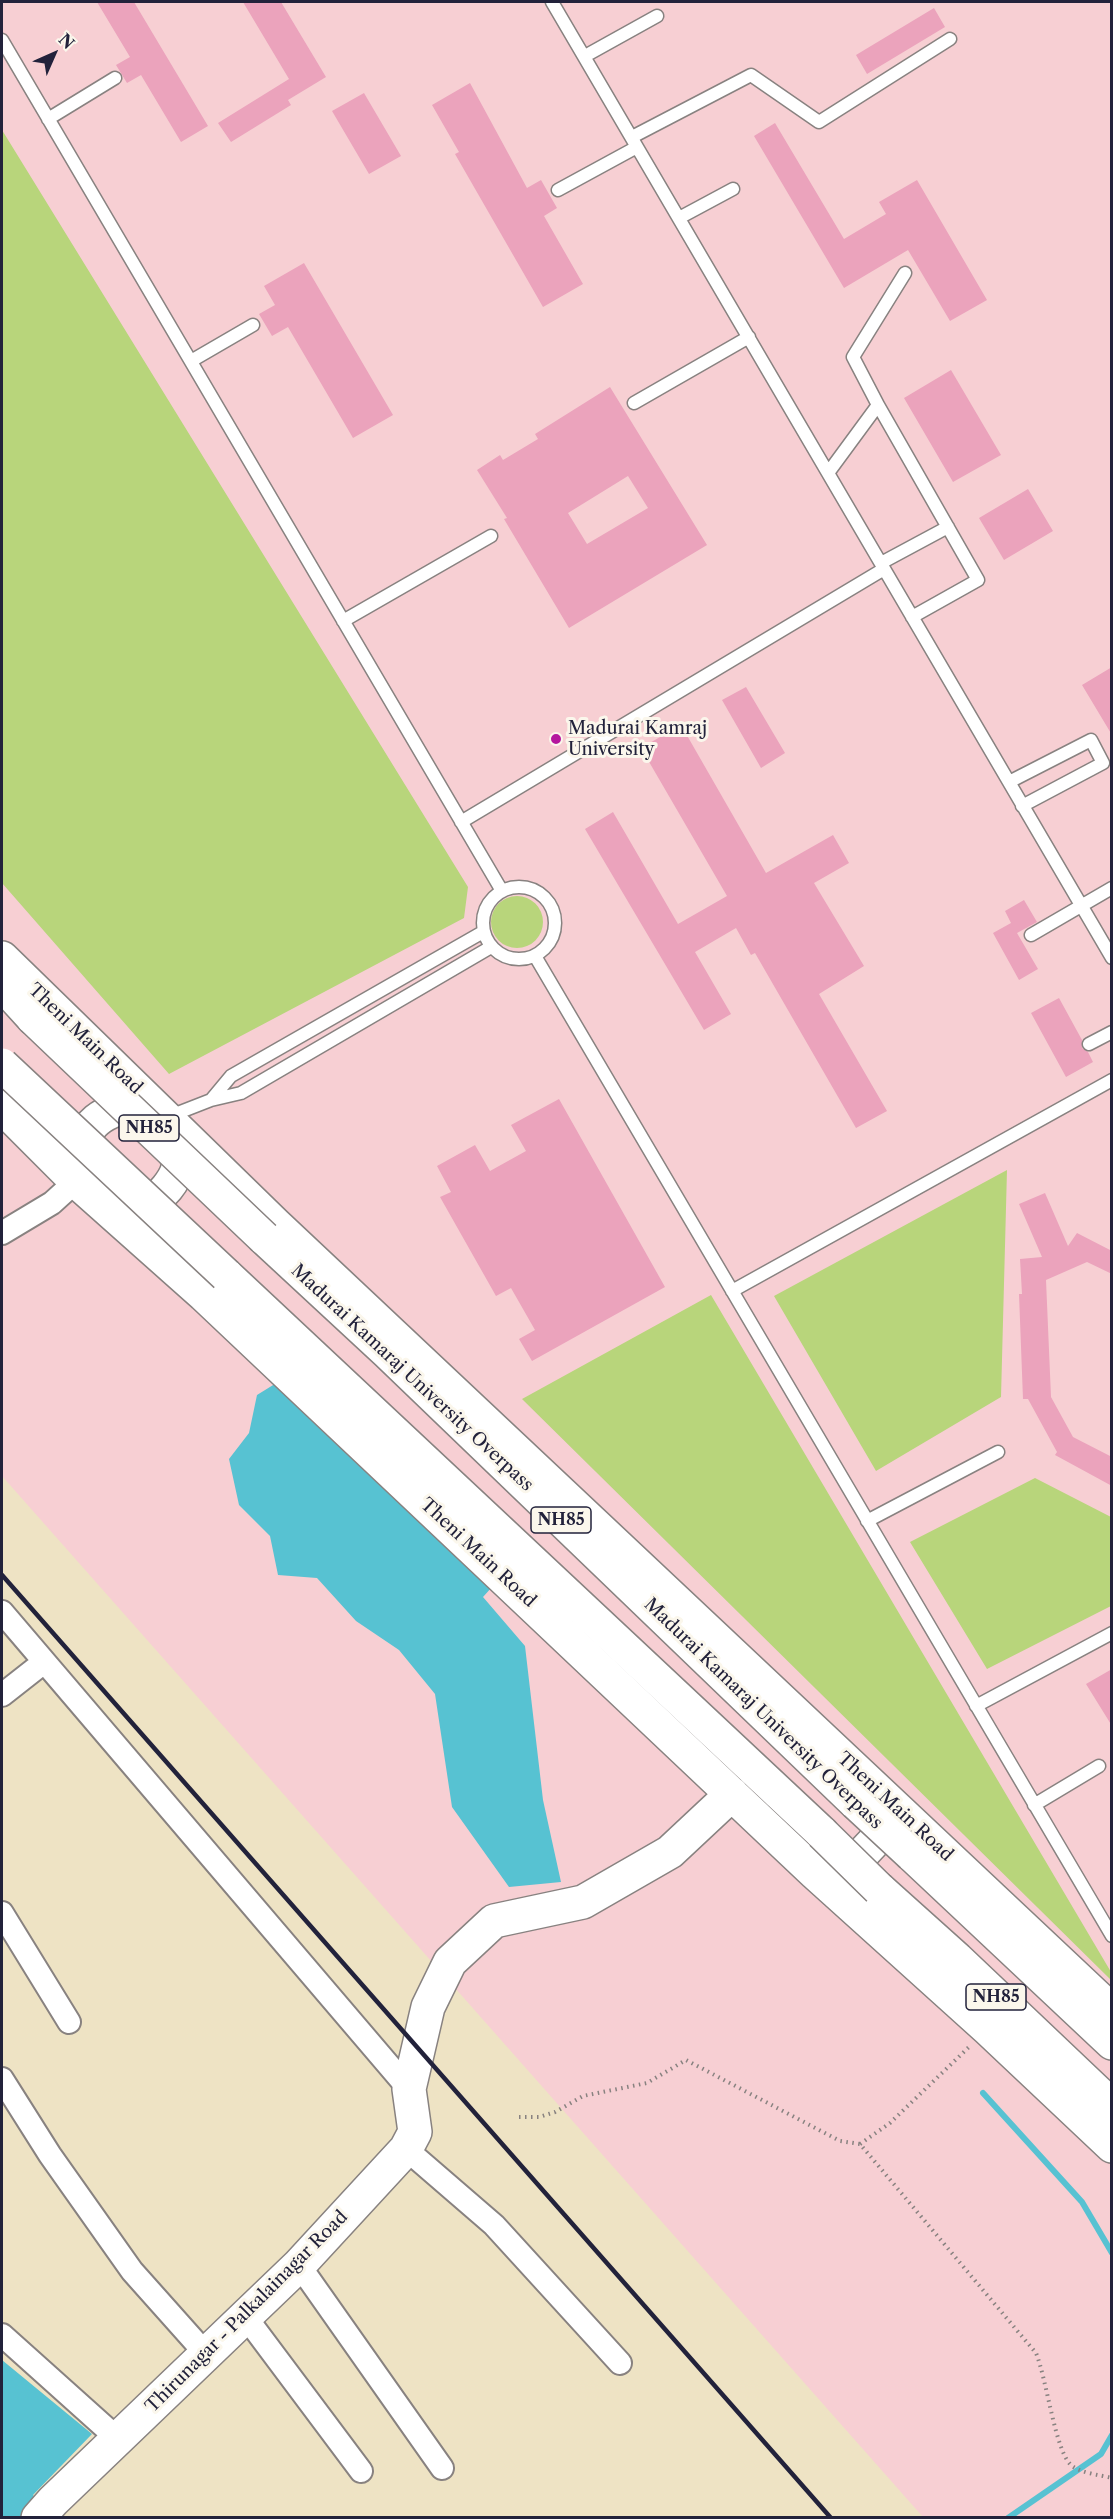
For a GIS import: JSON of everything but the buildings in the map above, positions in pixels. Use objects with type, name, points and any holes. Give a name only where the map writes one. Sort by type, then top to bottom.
[{"type":"main road","name":"Theni Main Road","points":[[2,958],[122,1074],[158,1127],[206,1156],[283,1232],[1112,2011]]},
{"type":"main road","name":"Madurai Kamaraj University Overpass","points":[[2,984],[33,1018],[395,1360],[856,1803],[1112,2043]]},
{"type":"main road","name":"NH85","points":[[2,1065],[1112,2106]]},
{"type":"main road","name":"Theni Main Road","points":[[2,1107],[50,1155],[84,1170],[137,1235],[204,1295],[831,1887],[988,2029],[1112,2146]]},
{"type":"main road","points":[[117,1109],[158,1127],[178,1167],[172,1182],[161,1195],[147,1203],[125,1200],[84,1170],[83,1141],[90,1127],[101,1116],[117,1109]]},
{"type":"main road","points":[[125,1200],[137,1235]]},
{"type":"main road","name":"Thirunagar - Palkalainagar Road","points":[[45,2509],[299,2265],[406,2149],[415,2132],[409,2090],[428,2007],[450,1962],[494,1921],[583,1902],[670,1852],[732,1794]]},
{"type":"main road","points":[[831,1887],[901,1814]]},
{"type":"street","points":[[2,1233],[52,1203],[84,1170]]},
{"type":"street","points":[[2,1612],[409,2090]]},
{"type":"street","points":[[2,1695],[44,1662]]},
{"type":"street","points":[[2,1913],[69,2022]]},
{"type":"street","points":[[2,2079],[50,2155],[132,2271],[206,2354]]},
{"type":"street","points":[[406,2149],[494,2225],[620,2363]]},
{"type":"street","points":[[299,2265],[442,2468]]},
{"type":"street","points":[[245,2316],[361,2471]]},
{"type":"street","points":[[2,2335],[118,2439]]},
{"type":"lane","points":[[552,2],[1112,958]]},
{"type":"lane","points":[[585,56],[657,16]]},
{"type":"lane","points":[[558,190],[634,142],[751,75],[819,122],[950,39]]},
{"type":"lane","points":[[2,40],[502,891]]},
{"type":"lane","points":[[48,119],[115,78]]},
{"type":"lane","points":[[679,218],[733,189]]},
{"type":"lane","points":[[905,273],[853,357],[978,580],[912,617]]},
{"type":"lane","points":[[190,362],[253,325]]},
{"type":"lane","points":[[634,403],[748,337]]},
{"type":"lane","points":[[828,473],[878,405]]},
{"type":"lane","points":[[461,822],[948,527]]},
{"type":"lane","points":[[343,621],[491,536]]},
{"type":"lane","points":[[1009,783],[1091,740],[1103,763],[1022,806]]},
{"type":"lane","points":[[512,888],[528,888],[548,903],[554,918],[553,935],[544,949],[535,956],[513,959],[497,952],[491,947],[483,932],[483,915],[490,900],[502,891],[512,888]]},
{"type":"lane","points":[[1031,935],[1112,888]]},
{"type":"lane","points":[[211,1100],[231,1076],[483,932]]},
{"type":"lane","points":[[158,1127],[211,1100],[241,1093],[491,947]]},
{"type":"lane","points":[[535,956],[1112,1936]]},
{"type":"lane","points":[[1089,1044],[1112,1032]]},
{"type":"lane","points":[[732,1291],[1112,1080]]},
{"type":"lane","points":[[867,1521],[998,1452]]},
{"type":"lane","points":[[976,1706],[1112,1633]]},
{"type":"lane","points":[[1034,1805],[1099,1767]]},
{"type":"path","points":[[860,2144],[890,2123],[988,2029]]},
{"type":"path","points":[[519,2117],[539,2117],[555,2112],[583,2096],[647,2083],[686,2060],[840,2141],[860,2144],[1036,2353],[1044,2372],[1061,2450],[1072,2466],[1112,2478]]},
{"type":"shaded area","name":"Madurai Kamraj University","points":[[2,2],[1111,2],[1111,2517],[923,2517],[2,1476]]},
{"type":"green space","points":[[2,130],[468,887],[464,918],[169,1074],[2,883]]},
{"type":"green space","points":[[512,896],[522,896],[536,903],[543,922],[536,941],[522,948],[512,948],[502,944],[495,937],[491,927],[491,917],[495,907],[502,900]]},
{"type":"green space","points":[[1007,1170],[1001,1397],[876,1471],[774,1296]]},
{"type":"green space","points":[[711,1295],[1111,1972],[1111,1980],[522,1399]]},
{"type":"green space","points":[[1035,1478],[1111,1517],[1111,1606],[987,1669],[910,1542]]},
{"type":"water","points":[[278,1382],[492,1587],[483,1597],[525,1646],[543,1800],[561,1882],[509,1887],[452,1807],[435,1694],[399,1650],[356,1621],[317,1578],[278,1575],[270,1536],[239,1505],[229,1459],[249,1433],[257,1395]]},
{"type":"water","points":[[2,2360],[92,2434],[33,2495],[52,2517],[2,2517]]},
{"type":"waterway","points":[[983,2093],[1082,2202],[1112,2253]]},
{"type":"waterway","points":[[1008,2518],[1101,2454],[1112,2435]]},
{"type":"railway","points":[[2,1575],[831,2518]]},
{"type":"place","name":"Madurai Kamraj University","points":[[556,739]]}]
